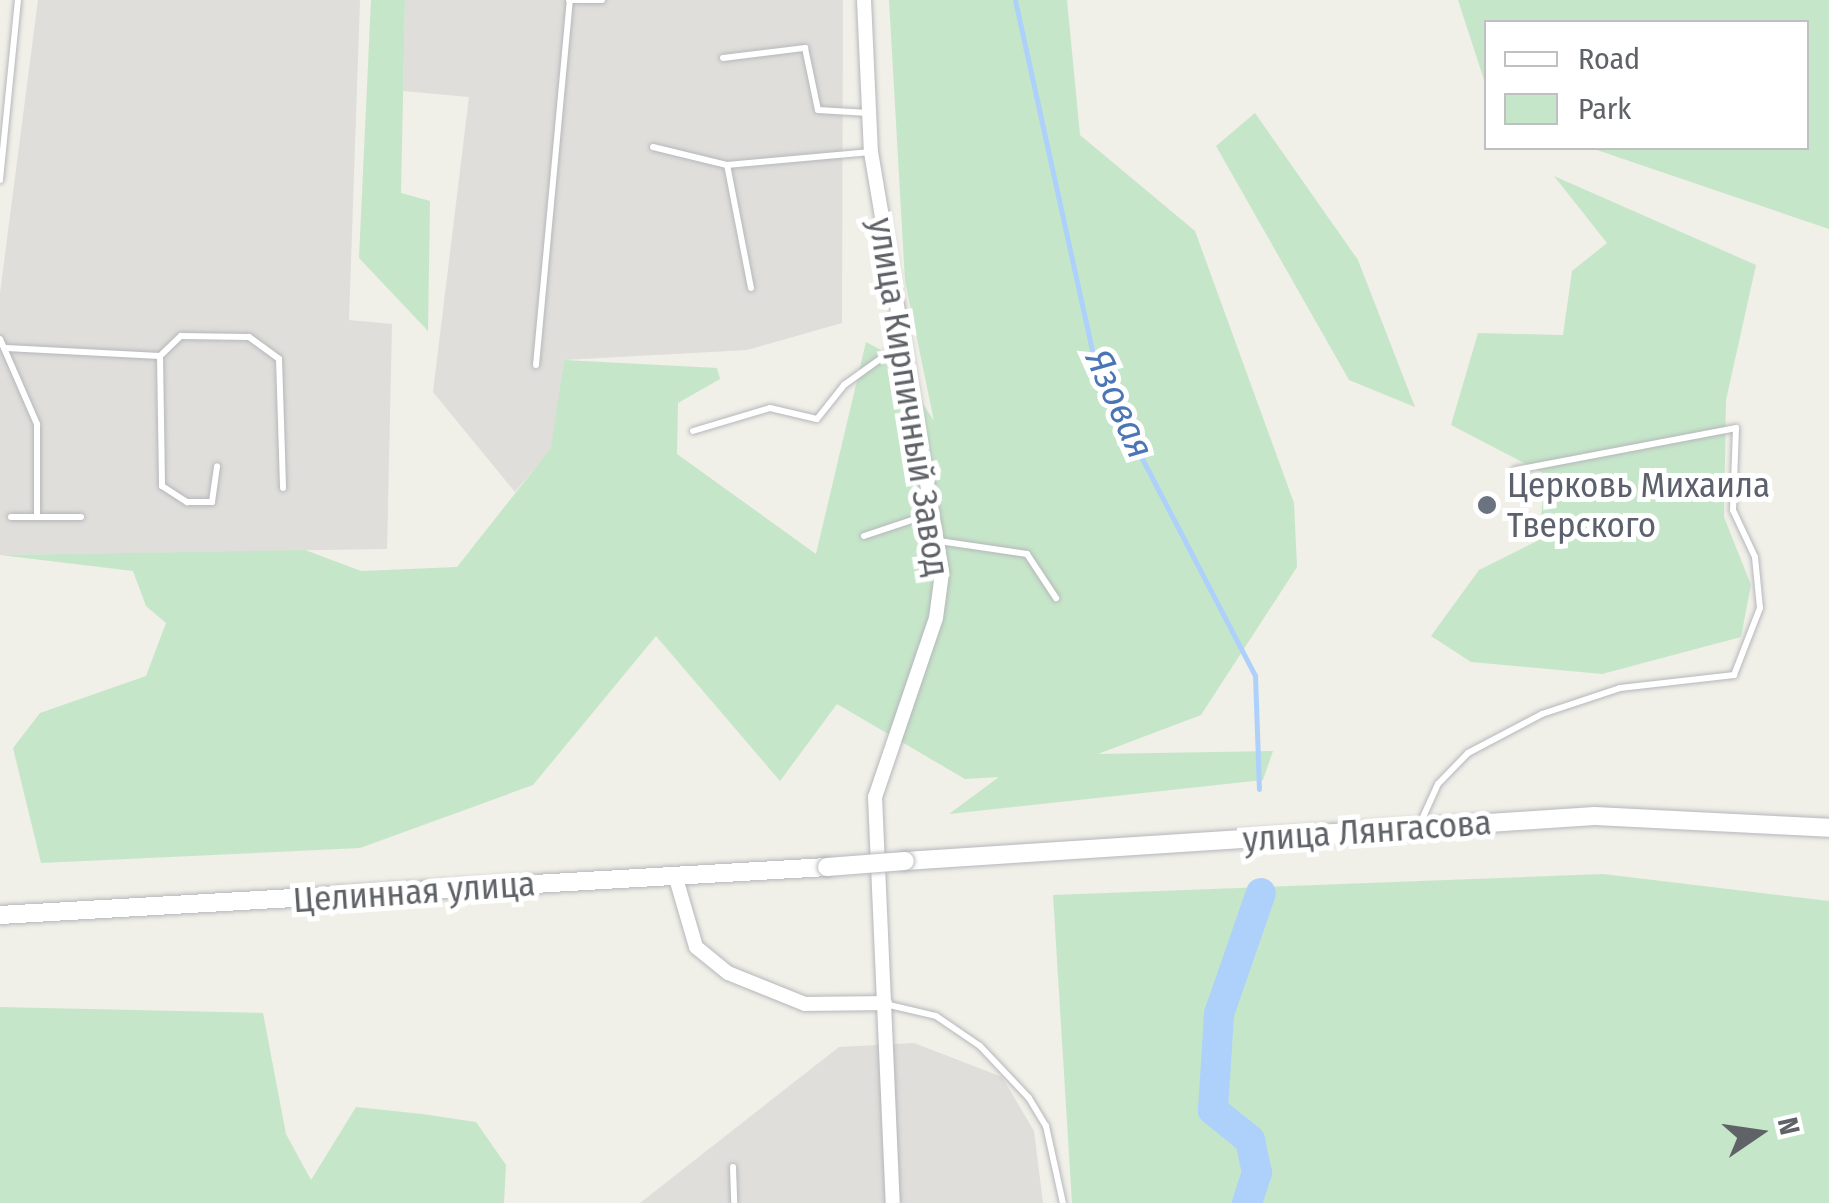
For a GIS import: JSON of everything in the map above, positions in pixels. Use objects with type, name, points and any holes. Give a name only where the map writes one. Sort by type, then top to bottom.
[{"type":"main road","name":"улица Лянгасова","points":[[827,867],[1595,816],[1829,828]]},
{"type":"main road","name":"Целинная улица","points":[[0,916],[827,867]]},
{"type":"street","name":"улица Кирпичный Завод","points":[[864,0],[871,152],[938,542],[936,618],[875,797],[893,1203]]},
{"type":"street","points":[[675,875],[696,946],[728,973],[805,1004],[885,1004]]},
{"type":"lane","points":[[0,180],[18,0]]},
{"type":"lane","points":[[536,365],[570,0],[602,0]]},
{"type":"lane","points":[[723,58],[805,48],[818,110],[869,113]]},
{"type":"lane","points":[[653,147],[727,165],[871,152]]},
{"type":"lane","points":[[727,165],[751,288]]},
{"type":"lane","points":[[6,348],[160,356],[181,336],[249,337],[277,356],[284,488]]},
{"type":"lane","points":[[0,340],[38,424],[38,517]]},
{"type":"lane","points":[[692,431],[770,408],[816,419],[844,385],[902,344]]},
{"type":"lane","points":[[160,356],[162,486],[187,502],[212,502],[217,466]]},
{"type":"lane","points":[[1418,828],[1438,784],[1468,752],[1542,714],[1620,688],[1734,676],[1760,608],[1754,557],[1733,510],[1736,428],[1515,470]]},
{"type":"lane","points":[[864,536],[934,513]]},
{"type":"lane","points":[[11,516],[81,518]]},
{"type":"lane","points":[[938,542],[1027,554],[1056,598]]},
{"type":"lane","points":[[885,1004],[951,1026],[1030,1098],[1046,1126],[1064,1203]]},
{"type":"lane","points":[[732,1167],[734,1203]]},
{"type":"shaded area","points":[[38,0],[360,0],[349,320],[392,324],[387,549],[0,555],[0,293]]},
{"type":"shaded area","points":[[405,0],[843,0],[842,323],[747,350],[564,360],[552,448],[515,492],[433,392],[469,97],[403,91]]},
{"type":"shaded area","points":[[914,1043],[1002,1077],[1034,1131],[1043,1203],[640,1203],[839,1047]]},
{"type":"green space","points":[[371,0],[405,0],[401,193],[430,201],[428,331],[359,258]]},
{"type":"green space","points":[[889,0],[1067,0],[1080,135],[1195,231],[1294,503],[1297,567],[1201,715],[1098,754],[1273,751],[1263,780],[949,814],[999,777],[965,779],[837,704],[780,781],[656,636],[533,785],[360,848],[41,863],[13,748],[40,713],[146,676],[166,623],[146,606],[133,571],[0,555],[305,550],[361,571],[457,567],[551,448],[564,360],[717,368],[720,379],[678,403],[677,454],[816,554],[866,342],[892,356],[934,421],[905,281]]},
{"type":"green space","points":[[1458,0],[1829,0],[1829,229],[1597,150],[1809,150],[1809,20],[1484,20],[1484,80]]},
{"type":"green space","points":[[1255,113],[1358,260],[1415,407],[1349,380],[1216,146]]},
{"type":"green space","points":[[1554,176],[1756,265],[1726,400],[1724,517],[1751,585],[1741,637],[1602,674],[1471,662],[1431,636],[1479,570],[1539,540],[1545,474],[1451,425],[1478,333],[1563,335],[1572,271],[1607,243]]},
{"type":"green space","points":[[1603,874],[1829,901],[1829,1203],[1072,1203],[1053,895]]},
{"type":"green space","points":[[0,1007],[263,1013],[286,1134],[311,1180],[356,1107],[422,1114],[476,1122],[506,1165],[504,1203],[0,1203]]},
{"type":"waterway","name":"Язовая","points":[[1015,0],[1097,372],[1255,675],[1259,789]]},
{"type":"waterway","name":"Язовая","points":[[1247,1203],[1257,1173],[1250,1140],[1213,1110],[1219,1014],[1261,893]]},
{"type":"place","name":"Церковь Михаила Тверского","points":[[1487,505]]}]
